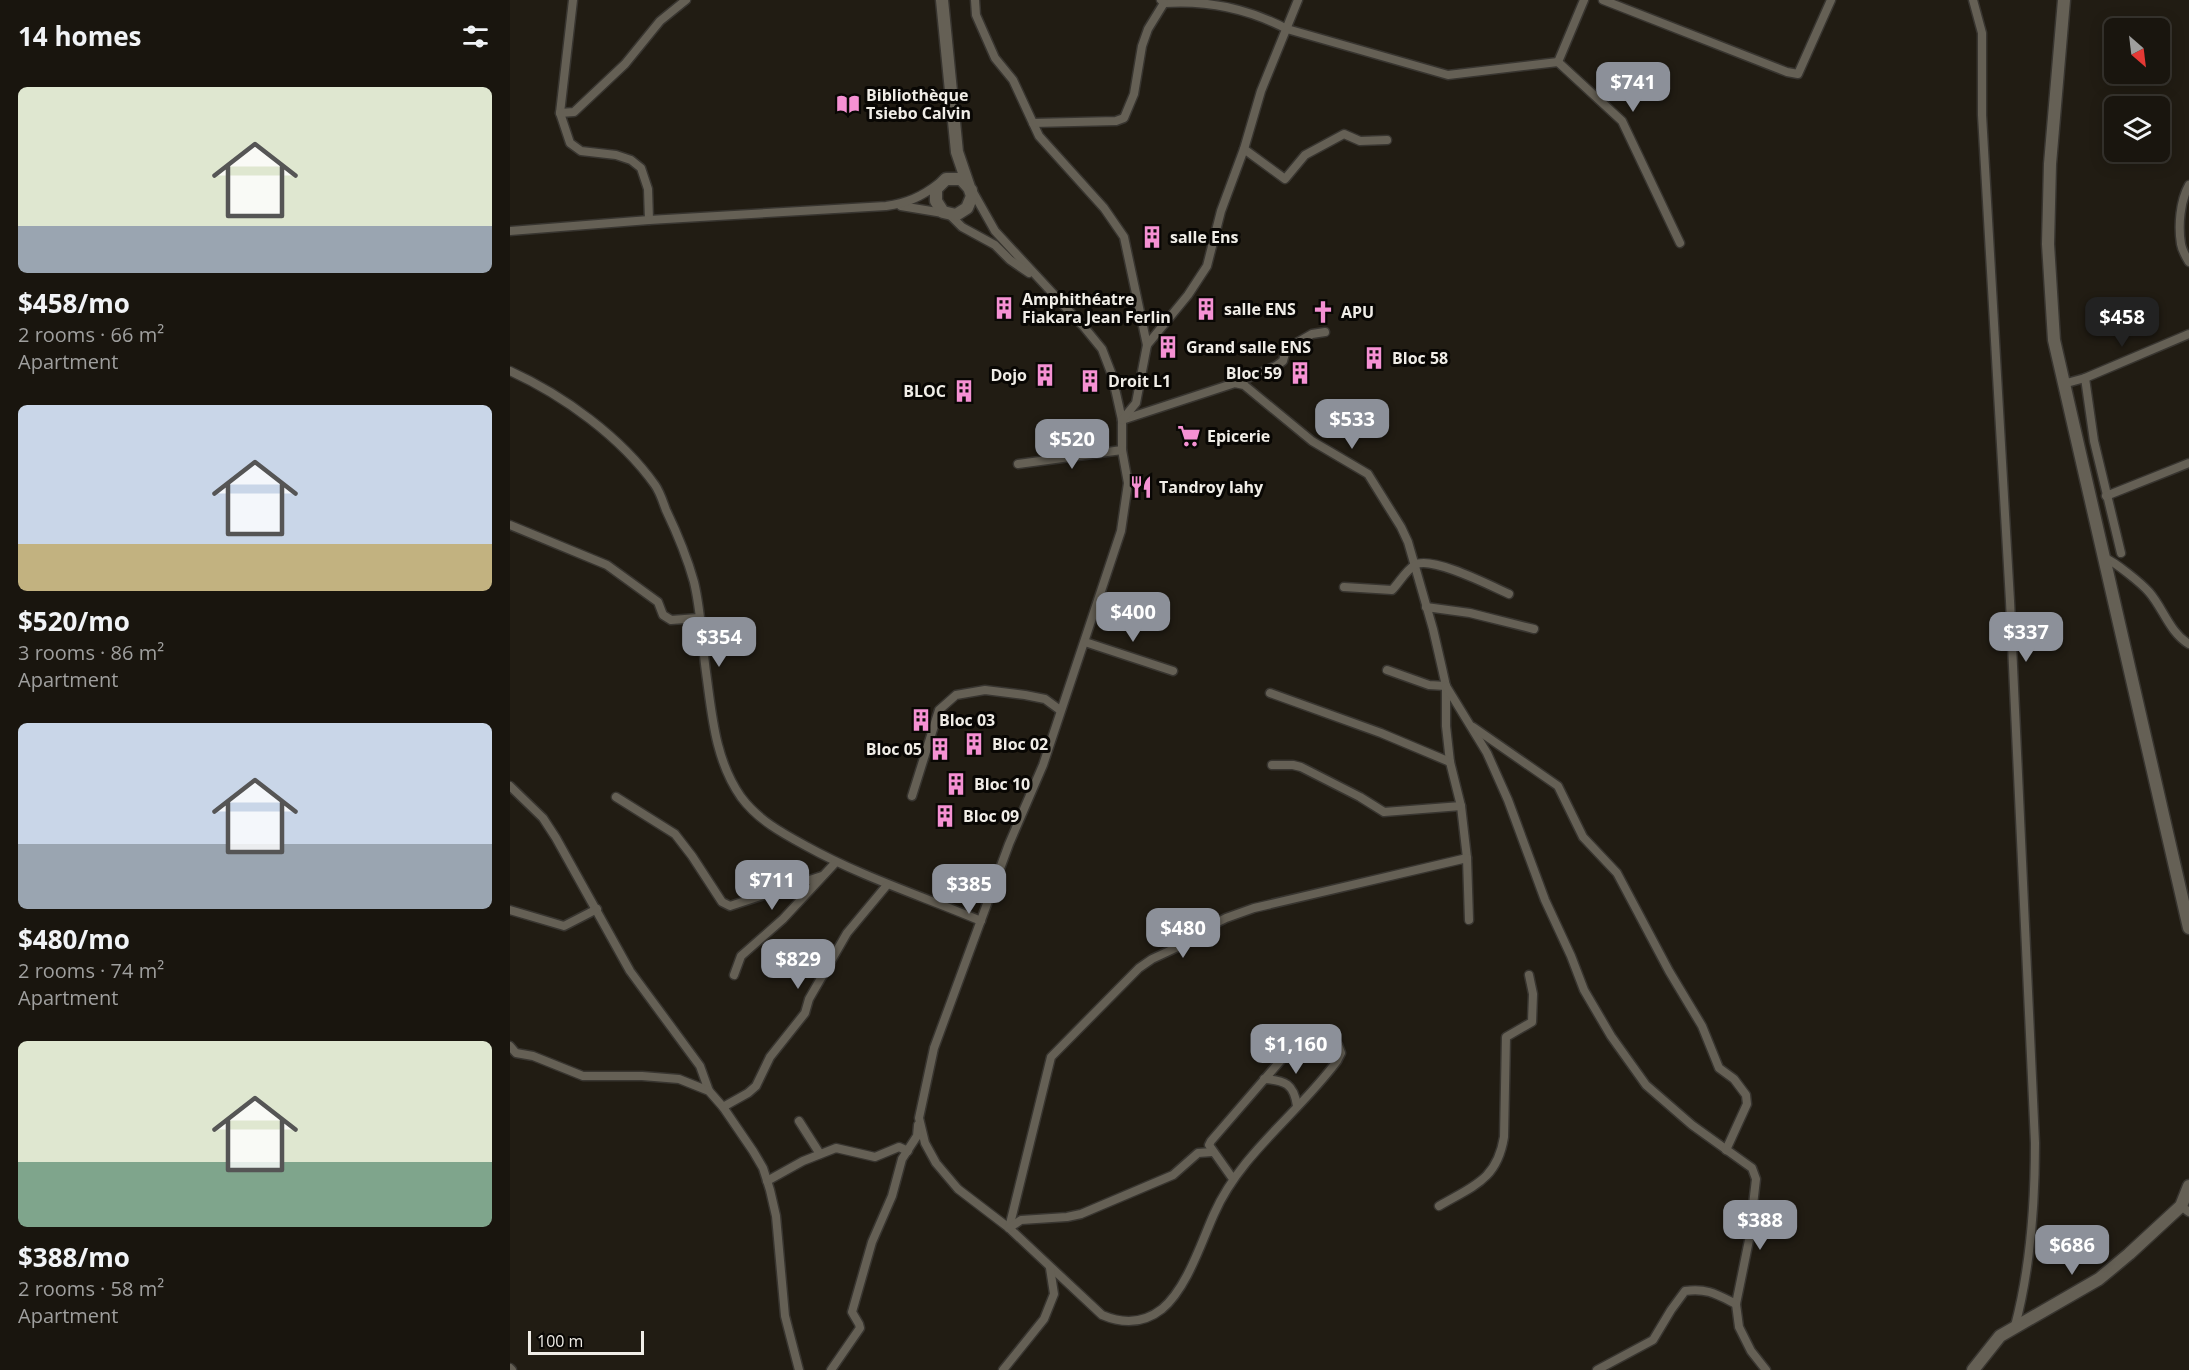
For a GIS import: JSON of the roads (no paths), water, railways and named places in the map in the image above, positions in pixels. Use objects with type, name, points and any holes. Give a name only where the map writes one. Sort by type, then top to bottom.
[{"type":"street","points":[[573,0],[560,113],[570,143],[581,151],[616,155],[631,160],[641,168],[648,189],[649,220]]},
{"type":"street","points":[[560,113],[574,112],[625,64],[660,21],[686,0]]},
{"type":"street","points":[[831,1370],[860,1328],[852,1314],[852,1307],[867,1258],[892,1196],[902,1159],[917,1136],[934,1048],[1009,844],[1043,765],[1121,531],[1128,483],[1122,450],[1122,420],[1112,375],[1102,349],[995,231],[971,190],[957,152],[942,0]]},
{"type":"street","points":[[975,0],[976,15],[995,58],[1013,80],[1039,136],[1104,208],[1124,237],[1147,345],[1136,403],[1122,420]]},
{"type":"street","points":[[1147,345],[1188,295],[1207,266],[1221,211],[1244,150],[1261,91],[1298,0]]},
{"type":"street","points":[[1558,62],[1584,0]]},
{"type":"street","points":[[1603,0],[1787,72],[1798,74],[1831,0]]},
{"type":"street","points":[[1973,0],[1982,33],[1982,115],[2010,601],[2035,1143],[2035,1199],[2024,1295],[2015,1326]]},
{"type":"street","points":[[2064,0],[2050,164],[2048,244],[2054,340],[2189,928]]},
{"type":"street","points":[[1034,123],[1116,121],[1124,118],[1134,94],[1142,46],[1162,1],[1189,1],[1242,9],[1269,19],[1287,29],[1448,75],[1558,62],[1622,121],[1680,243]]},
{"type":"street","points":[[1244,150],[1285,179],[1305,154],[1344,134],[1360,141],[1387,140]]},
{"type":"street","points":[[957,152],[935,195],[943,212],[949,214],[962,227],[995,245],[1011,260],[1040,280]]},
{"type":"street","points":[[510,231],[886,206],[907,206],[949,214],[962,212],[967,208],[972,196],[971,190],[961,179],[954,177],[915,199],[886,206]]},
{"type":"street","points":[[2189,185],[2182,203],[2185,238],[2181,247],[2189,262]]},
{"type":"street","points":[[1122,420],[1235,383],[1276,366],[1283,360],[1286,349],[1312,334],[1325,332]]},
{"type":"street","points":[[2063,384],[2085,378],[2189,334]]},
{"type":"street","points":[[510,372],[537,383],[598,425],[656,486],[682,545],[694,583],[714,729],[722,761],[742,797],[770,826],[836,862],[887,885],[981,921]]},
{"type":"street","points":[[2085,378],[2094,441],[2121,553]]},
{"type":"street","points":[[1235,383],[1244,385],[1312,441],[1368,474],[1401,527],[1426,607],[1446,686],[1446,726],[1450,762],[1461,806],[1467,858],[1469,920]]},
{"type":"street","points":[[1018,464],[1122,450]]},
{"type":"street","points":[[2106,496],[2189,462]]},
{"type":"street","points":[[510,525],[607,565],[658,602],[663,615],[671,620],[699,618]]},
{"type":"street","points":[[2105,558],[2115,562],[2149,592],[2175,632],[2189,644]]},
{"type":"street","points":[[1344,587],[1392,590],[1414,565],[1426,561],[1469,576],[1509,594]]},
{"type":"street","points":[[1426,607],[1470,613],[1534,629]]},
{"type":"street","points":[[1084,642],[1173,671]]},
{"type":"street","points":[[1387,670],[1429,685],[1446,686]]},
{"type":"street","points":[[1446,686],[1487,753],[1508,801],[1545,900],[1572,956],[1589,999],[1641,1080],[1692,1125],[1752,1168],[1756,1179],[1749,1240],[1736,1304],[1739,1327],[1751,1351],[1766,1370]]},
{"type":"street","points":[[912,796],[939,710],[956,696],[985,690],[1025,695],[1045,699],[1060,710]]},
{"type":"street","points":[[1270,693],[1381,733],[1450,762]]},
{"type":"street","points":[[1470,725],[1557,786],[1583,837],[1617,873],[1669,971],[1702,1026],[1719,1068],[1734,1079],[1746,1095],[1747,1104],[1726,1150]]},
{"type":"street","points":[[1272,765],[1293,765],[1301,768],[1360,796],[1384,812],[1461,806]]},
{"type":"street","points":[[510,786],[547,825],[597,909],[630,971],[700,1066],[709,1091],[723,1107],[753,1152],[767,1181],[776,1216],[785,1316],[799,1370]]},
{"type":"street","points":[[615,797],[675,834],[722,902],[730,906],[822,876]]},
{"type":"street","points":[[1009,1228],[1051,1057],[1139,968],[1152,958],[1197,938],[1212,924],[1254,908],[1467,858]]},
{"type":"street","points":[[734,975],[741,956],[783,919],[836,862]]},
{"type":"street","points":[[723,1107],[756,1086],[770,1057],[805,1013],[809,999],[847,933],[887,885]]},
{"type":"street","points":[[510,910],[564,926],[597,909]]},
{"type":"street","points":[[1439,1206],[1487,1176],[1501,1151],[1504,1137],[1506,1037],[1532,1022],[1533,994],[1528,975]]},
{"type":"street","points":[[919,1118],[925,1143],[936,1163],[958,1189],[1009,1228],[1102,1315],[1118,1322],[1137,1321],[1149,1317],[1170,1302],[1179,1289],[1233,1179],[1330,1071],[1341,1053],[1338,1045],[1324,1032],[1314,1031],[1301,1037],[1214,1135],[1209,1145],[1212,1152],[1233,1179]]},
{"type":"street","points":[[510,1046],[516,1053],[533,1056],[583,1076],[642,1076],[679,1079],[709,1091]]},
{"type":"street","points":[[1264,1079],[1278,1080],[1290,1086],[1296,1095],[1297,1106]]},
{"type":"street","points":[[799,1121],[820,1154]]},
{"type":"street","points":[[767,1181],[803,1161],[836,1148],[875,1157],[898,1147],[908,1150]]},
{"type":"street","points":[[1009,1228],[1022,1220],[1081,1214],[1173,1175],[1198,1154],[1212,1152]]},
{"type":"street","points":[[1973,1370],[2000,1336],[2099,1279],[2185,1209],[2189,1186]]},
{"type":"street","points":[[1003,1370],[1044,1319],[1054,1294],[1050,1268]]},
{"type":"street","points":[[1597,1370],[1653,1340],[1685,1292],[1700,1289],[1736,1304]]},
{"type":"place","name":"Bibliothèque Tsiebo Calvin","points":[[848,104]]},
{"type":"place","name":"salle Ens","points":[[1152,237]]},
{"type":"place","name":"Amphithéatre Fiakara Jean Ferlin","points":[[1004,308]]},
{"type":"place","name":"salle ENS","points":[[1206,309]]},
{"type":"place","name":"APU","points":[[1323,312]]},
{"type":"place","name":"Grand salle ENS","points":[[1168,347]]},
{"type":"place","name":"Bloc 58","points":[[1374,358]]},
{"type":"place","name":"Bloc 59","points":[[1300,373]]},
{"type":"place","name":"Dojo","points":[[1045,375]]},
{"type":"place","name":"Droit L1","points":[[1090,381]]},
{"type":"place","name":"BLOC","points":[[964,391]]},
{"type":"place","name":"Epicerie","points":[[1189,436]]},
{"type":"place","name":"Tandroy lahy","points":[[1141,487]]},
{"type":"place","name":"Bloc 03","points":[[921,720]]},
{"type":"place","name":"Bloc 02","points":[[974,744]]},
{"type":"place","name":"Bloc 05","points":[[940,749]]},
{"type":"place","name":"Bloc 10","points":[[956,784]]},
{"type":"place","name":"Bloc 09","points":[[945,816]]}]
